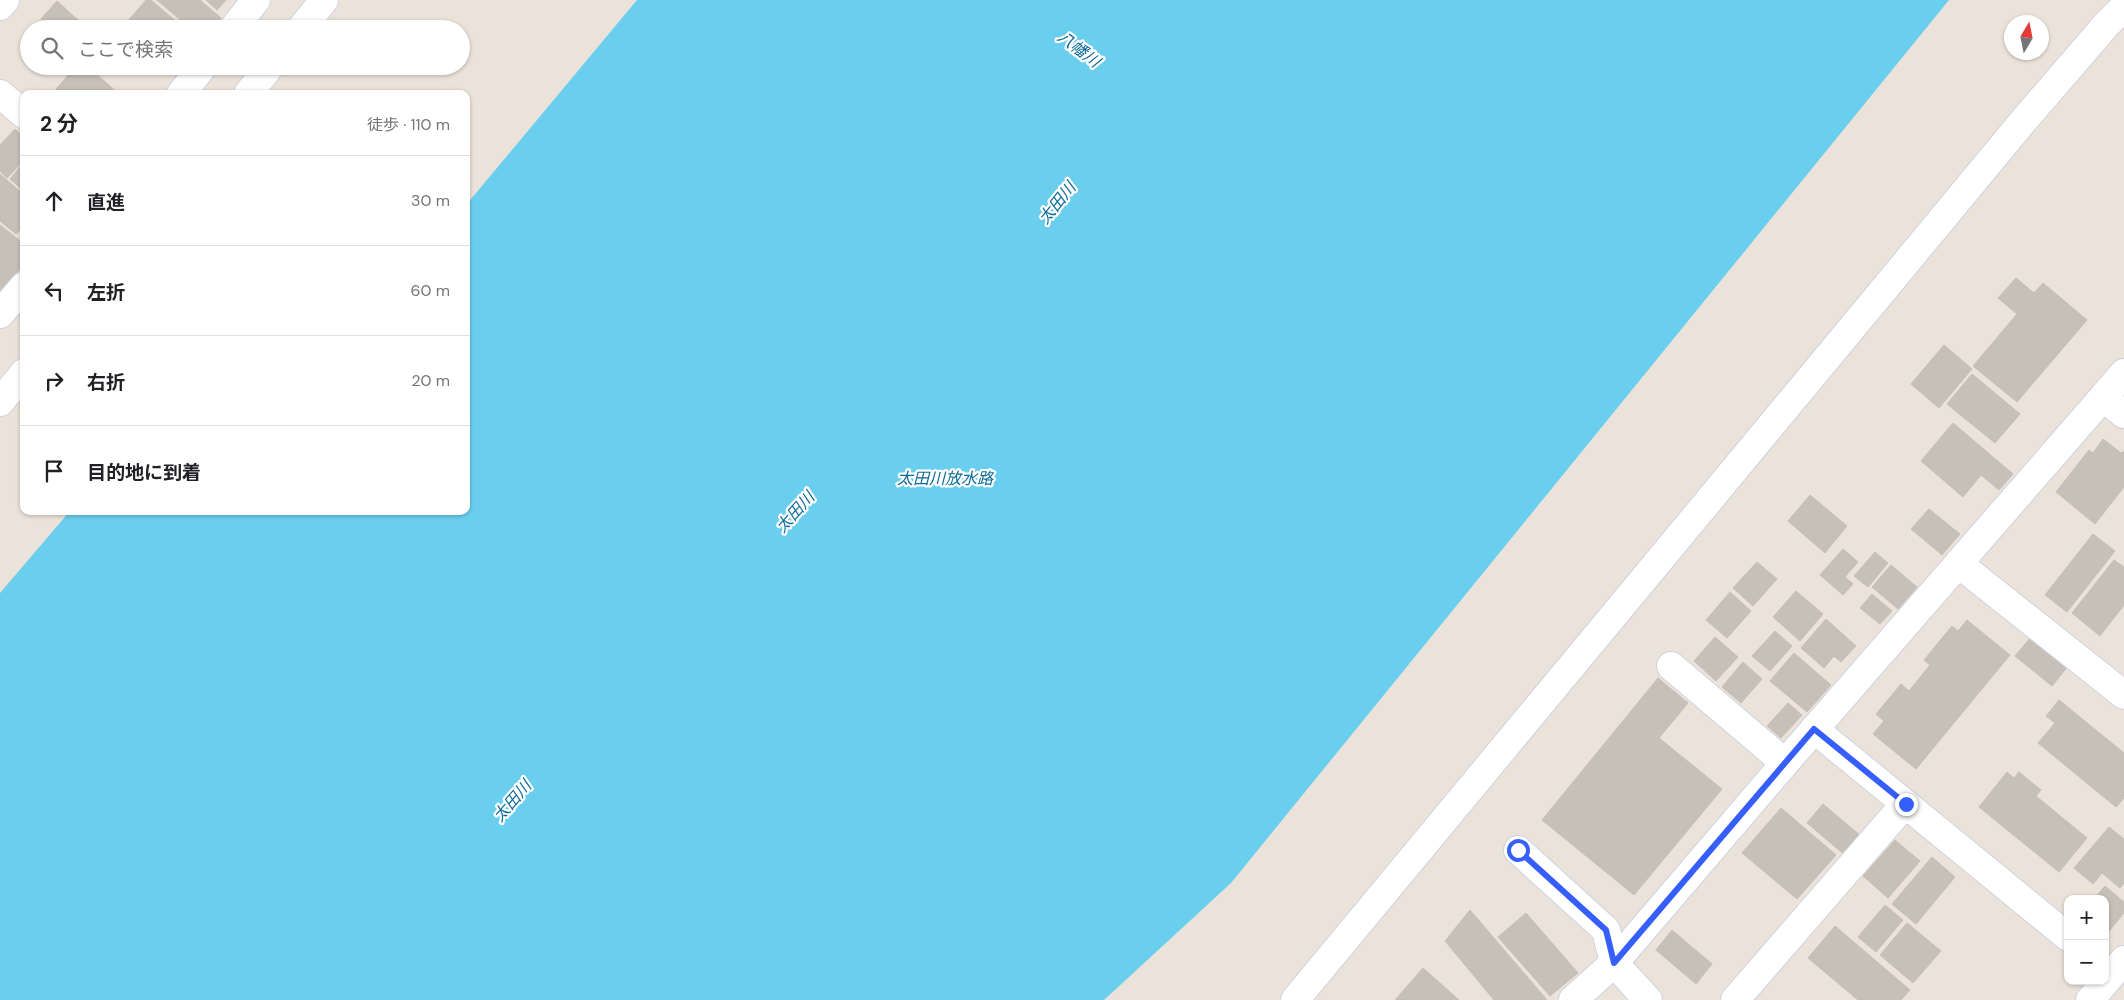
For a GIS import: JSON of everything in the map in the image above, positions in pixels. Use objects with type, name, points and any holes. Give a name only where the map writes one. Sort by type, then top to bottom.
[{"type":"street","points":[[0,6],[5,0]]},
{"type":"street","points":[[240,20],[256,0]]},
{"type":"street","points":[[308,20],[324,0]]},
{"type":"street","points":[[1296,1000],[2018,126],[2124,7]]},
{"type":"street","points":[[184,90],[196,75]]},
{"type":"street","points":[[251,90],[263,75]]},
{"type":"street","points":[[0,94],[20,111]]},
{"type":"street","points":[[0,314],[20,291]]},
{"type":"street","points":[[1573,1000],[1614,963],[1785,762],[1959,564],[2114,405],[2124,372]]},
{"type":"street","points":[[1959,564],[2124,695]]},
{"type":"street","points":[[1671,666],[1785,762]]},
{"type":"street","points":[[1814,729],[2064,934]]},
{"type":"street","points":[[1735,1000],[1906,804]]},
{"type":"street","points":[[1518,850],[1606,930],[1614,963],[1648,1000]]},
{"type":"street","points":[[2090,1000],[2116,971]]},
{"type":"water","name":"太田川放水路","points":[[637,0],[1949,0],[1231,883],[1104,1000],[0,1000],[0,593],[67,515],[470,515],[470,200]]},
{"type":"building","points":[[146,0],[151,0],[174,20],[129,20]]},
{"type":"building","points":[[157,0],[200,0],[221,18],[219,20],[180,20]]},
{"type":"building","points":[[206,0],[226,0],[217,10]]},
{"type":"building","points":[[57,1],[78,20],[42,20]]},
{"type":"building","points":[[68,75],[97,75],[114,90],[55,90]]},
{"type":"building","points":[[15,129],[20,134],[20,164],[7,178],[0,171],[0,145]]},
{"type":"building","points":[[20,167],[20,188],[10,179]]},
{"type":"building","points":[[0,174],[20,192],[20,230],[16,234],[0,221]]},
{"type":"building","points":[[0,225],[20,241],[20,269],[0,293]]},
{"type":"building","points":[[2016,278],[2034,293],[2043,283],[2087,320],[2017,402],[1973,366],[2017,314],[1998,298]]},
{"type":"building","points":[[1944,345],[1972,369],[1939,408],[1911,384]]},
{"type":"building","points":[[1972,374],[2020,414],[1995,443],[1947,404]]},
{"type":"building","points":[[1953,423],[2013,474],[1999,490],[1981,475],[1963,497],[1921,461]]},
{"type":"building","points":[[2103,439],[2121,453],[2124,451],[2124,487],[2095,524],[2056,492],[2089,450],[2093,453]]},
{"type":"building","points":[[1810,495],[1847,526],[1825,553],[1788,521]]},
{"type":"building","points":[[1929,509],[1960,534],[1942,555],[1911,529]]},
{"type":"building","points":[[2093,534],[2115,551],[2067,612],[2045,595]]},
{"type":"building","points":[[1843,549],[1858,562],[1845,577],[1853,584],[1843,595],[1820,575]]},
{"type":"building","points":[[1875,552],[1888,563],[1868,587],[1854,576]]},
{"type":"building","points":[[2114,560],[2124,567],[2124,605],[2100,636],[2072,613]]},
{"type":"building","points":[[1757,562],[1777,579],[1753,606],[1733,588]]},
{"type":"building","points":[[1891,565],[1917,587],[1898,609],[1872,587]]},
{"type":"building","points":[[1796,591],[1823,614],[1800,641],[1773,617]]},
{"type":"building","points":[[1730,592],[1751,611],[1727,638],[1706,620]]},
{"type":"building","points":[[1872,594],[1892,611],[1880,624],[1860,608]]},
{"type":"building","points":[[1826,619],[1856,646],[1841,662],[1834,656],[1824,668],[1801,648]]},
{"type":"building","points":[[1967,620],[2010,655],[1916,769],[1873,734],[1884,721],[1876,714],[1901,684],[1909,691],[1930,665],[1924,660],[1952,626],[1958,631]]},
{"type":"building","points":[[1775,631],[1792,646],[1770,671],[1752,656]]},
{"type":"building","points":[[2032,636],[2068,666],[2052,686],[2015,656]]},
{"type":"building","points":[[1715,637],[1738,657],[1716,681],[1694,661]]},
{"type":"building","points":[[1794,653],[1831,685],[1807,712],[1770,681]]},
{"type":"building","points":[[1743,662],[1762,679],[1741,703],[1722,687]]},
{"type":"building","points":[[1658,678],[1688,703],[1659,738],[1722,789],[1634,895],[1542,820]]},
{"type":"building","points":[[2059,700],[2124,753],[2124,798],[2116,807],[2038,743],[2055,723],[2046,716]]},
{"type":"building","points":[[1788,703],[1802,715],[1781,738],[1767,726]]},
{"type":"building","points":[[2007,772],[2014,778],[2019,772],[2041,790],[2036,796],[2087,838],[2059,872],[1979,807]]},
{"type":"building","points":[[1823,804],[1862,837],[1846,856],[1807,823]]},
{"type":"building","points":[[1781,808],[1836,855],[1797,899],[1742,853]]},
{"type":"building","points":[[2109,827],[2124,839],[2124,883],[2120,888],[2102,873],[2093,884],[2074,868]]},
{"type":"building","points":[[1895,840],[1920,861],[1888,898],[1863,876]]},
{"type":"building","points":[[1932,857],[1955,877],[1916,924],[1892,904]]},
{"type":"building","points":[[2105,886],[2124,902],[2124,913],[2109,931],[2109,895],[2097,895]]},
{"type":"building","points":[[1885,905],[1903,920],[1876,952],[1858,937]]},
{"type":"building","points":[[1470,910],[1547,1000],[1494,1000],[1445,941]]},
{"type":"building","points":[[1526,913],[1578,973],[1550,996],[1498,937]]},
{"type":"building","points":[[1907,923],[1941,951],[1913,983],[1880,955]]},
{"type":"building","points":[[1835,926],[1910,990],[1901,1000],[1858,1000],[1808,958]]},
{"type":"building","points":[[1672,930],[1712,964],[1696,984],[1656,950]]},
{"type":"building","points":[[1423,968],[1459,1000],[1395,1000]]},
{"type":"route","points":[[1518,850],[1606,930],[1614,963],[1814,729],[1906,804]]},
{"type":"water label","name":"八幡川","points":[[1079,49]]},
{"type":"water label","name":"太田川","points":[[1057,203]]},
{"type":"water label","name":"太田川","points":[[795,512]]},
{"type":"water label","name":"太田川","points":[[512,801]]}]
